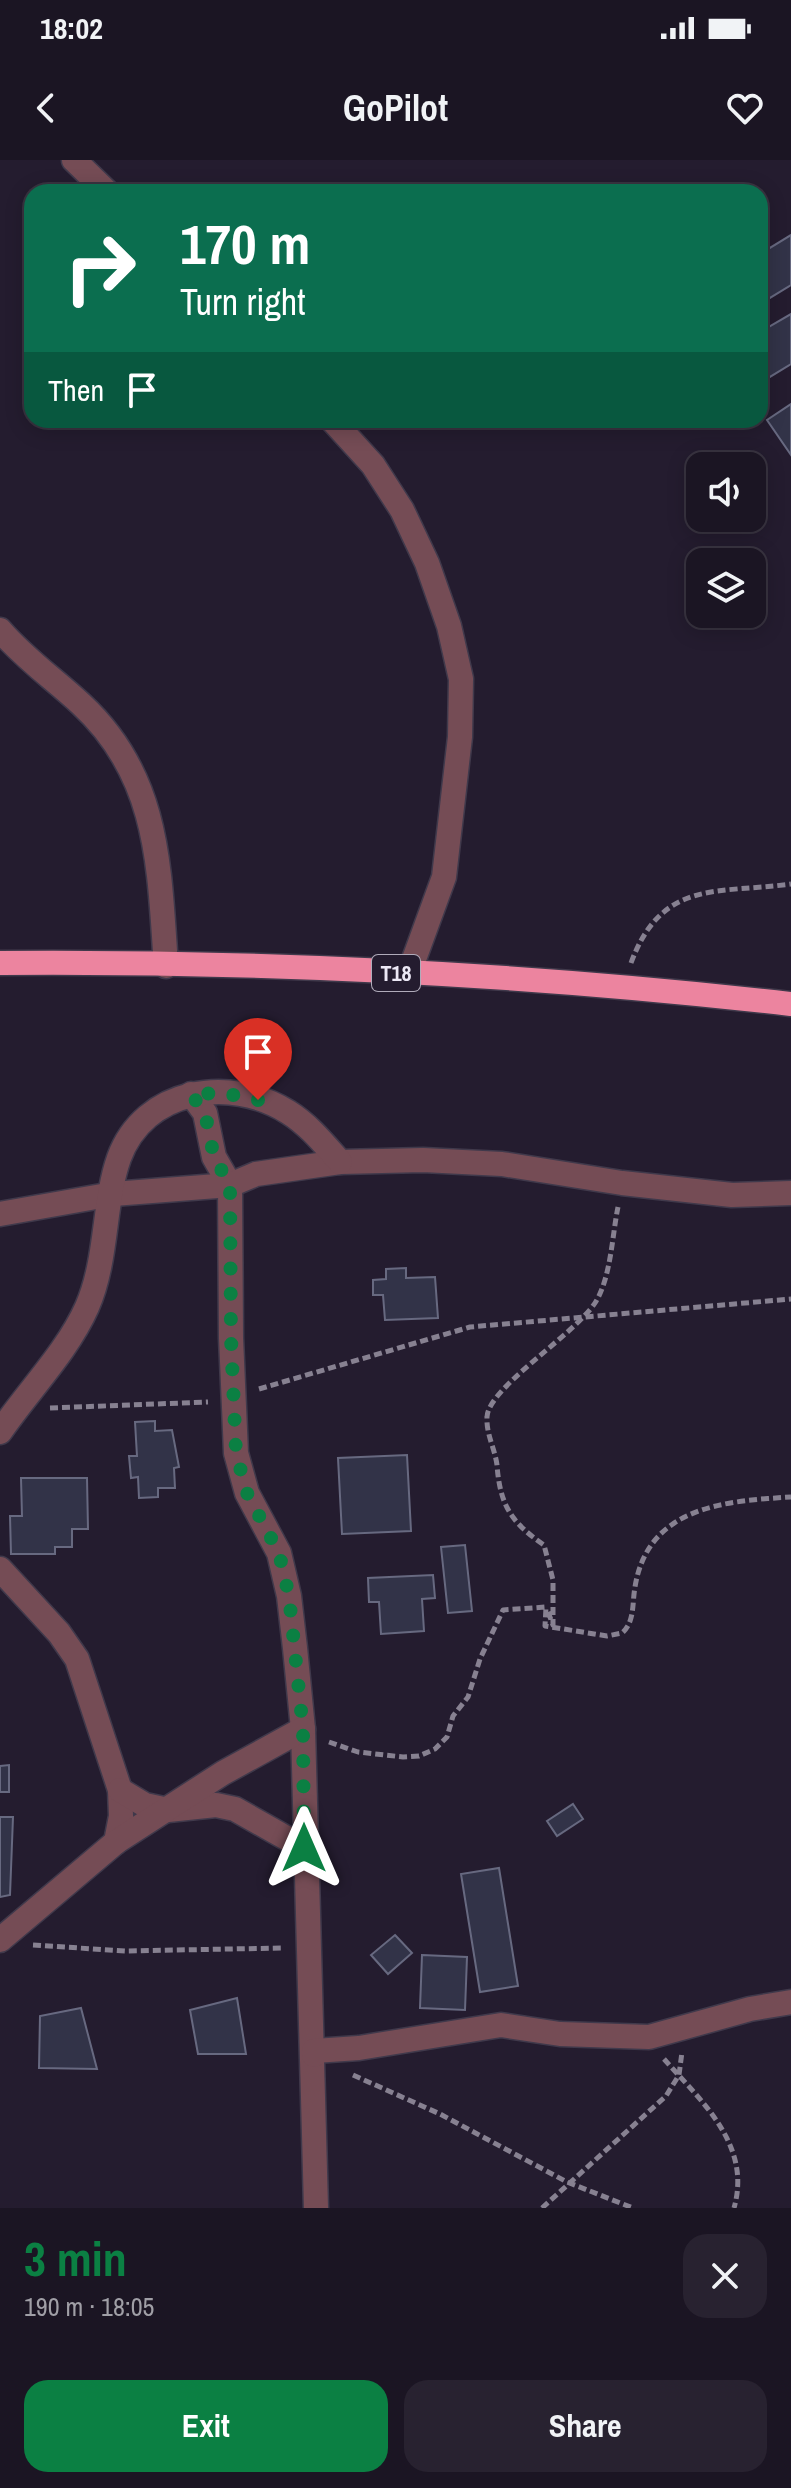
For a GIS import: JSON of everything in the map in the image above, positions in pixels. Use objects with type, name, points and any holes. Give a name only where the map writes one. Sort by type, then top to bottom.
[{"type":"highway","name":"T18","points":[[0,963],[409,973],[622,986],[791,1004]]},
{"type":"street","points":[[74,160],[99,184]]},
{"type":"street","points":[[339,428],[373,465],[402,510],[436,588],[449,626],[461,679],[460,737],[444,877],[409,973]]},
{"type":"street","points":[[0,630],[24,658],[98,722],[132,771],[149,810],[159,855],[166,966]]},
{"type":"street","points":[[0,1432],[62,1348],[87,1307],[103,1254],[118,1160],[131,1135],[168,1100],[191,1094],[223,1093],[285,1110],[318,1136],[340,1162]]},
{"type":"street","points":[[191,1094],[205,1113],[214,1157],[230,1185],[236,1453],[247,1493],[279,1553],[289,1596],[303,1729],[316,2208]]},
{"type":"street","points":[[0,1214],[113,1194],[230,1185],[256,1174],[340,1162],[423,1160],[502,1164],[622,1183],[732,1195],[791,1193]]},
{"type":"street","points":[[0,1569],[59,1633],[77,1659],[120,1790],[121,1816],[116,1842]]},
{"type":"street","points":[[0,1940],[116,1842],[223,1773],[303,1729]]},
{"type":"street","points":[[120,1790],[145,1805],[168,1810],[216,1805],[235,1809],[304,1848]]},
{"type":"street","points":[[314,2053],[501,2025],[560,2034],[649,2037],[750,2009],[791,2002]]},
{"type":"path","points":[[622,986],[645,930],[674,903],[692,895],[733,888],[791,884]]},
{"type":"path","points":[[546,1607],[553,1625],[553,1580],[544,1545],[515,1525],[498,1483],[487,1415],[499,1391],[584,1319],[598,1299],[622,1183]]},
{"type":"path","points":[[17,1408],[233,1401],[264,1386],[470,1327],[791,1299]]},
{"type":"path","points":[[546,1607],[545,1626],[607,1636],[622,1633],[631,1617],[639,1566],[656,1534],[688,1516],[715,1507],[791,1497]]},
{"type":"path","points":[[303,1729],[322,1740],[358,1752],[403,1757],[419,1756],[435,1749],[447,1737],[453,1716],[468,1697],[480,1659],[503,1610],[546,1607]]},
{"type":"path","points":[[26,1944],[125,1951],[311,1948]]},
{"type":"path","points":[[649,2037],[709,2110],[737,2158],[739,2189],[734,2208]]},
{"type":"path","points":[[314,2053],[365,2082],[440,2114],[567,2182],[633,2208]]},
{"type":"path","points":[[542,2208],[567,2182],[654,2110],[679,2075]]},
{"type":"building","points":[[791,235],[791,285],[768,299],[768,249]]},
{"type":"building","points":[[791,314],[791,364],[768,378],[768,327]]},
{"type":"building","points":[[791,404],[791,455],[768,421]]},
{"type":"building","points":[[406,1268],[406,1278],[435,1277],[438,1318],[385,1320],[383,1295],[373,1295],[373,1280],[386,1279],[386,1269]]},
{"type":"building","points":[[155,1421],[155,1431],[172,1430],[179,1467],[174,1468],[175,1488],[158,1488],[158,1497],[139,1498],[138,1477],[131,1478],[129,1456],[137,1456],[135,1422]]},
{"type":"building","points":[[407,1455],[411,1531],[342,1534],[338,1458]]},
{"type":"building","points":[[21,1478],[87,1478],[88,1529],[72,1529],[72,1547],[55,1547],[55,1554],[11,1554],[10,1516],[22,1516]]},
{"type":"building","points":[[465,1545],[472,1611],[448,1613],[441,1547]]},
{"type":"building","points":[[433,1575],[435,1598],[422,1599],[424,1631],[381,1634],[379,1602],[369,1602],[368,1578]]},
{"type":"building","points":[[9,1765],[9,1792],[0,1792],[0,1766]]},
{"type":"building","points":[[573,1804],[583,1819],[557,1836],[547,1821]]},
{"type":"building","points":[[0,1817],[13,1817],[10,1895],[0,1897]]},
{"type":"building","points":[[499,1868],[518,1986],[480,1992],[461,1874]]},
{"type":"building","points":[[395,1935],[412,1953],[388,1974],[371,1955]]},
{"type":"building","points":[[422,1955],[467,1957],[465,2010],[420,2008]]},
{"type":"building","points":[[237,1998],[246,2054],[198,2054],[190,2010]]},
{"type":"building","points":[[81,2008],[97,2069],[39,2068],[40,2016]]},
{"type":"route","points":[[258,1100],[223,1093],[191,1094],[205,1113],[214,1157],[230,1185],[231,1338],[236,1453],[247,1493],[279,1553],[289,1596],[303,1729],[304,1848]]}]
